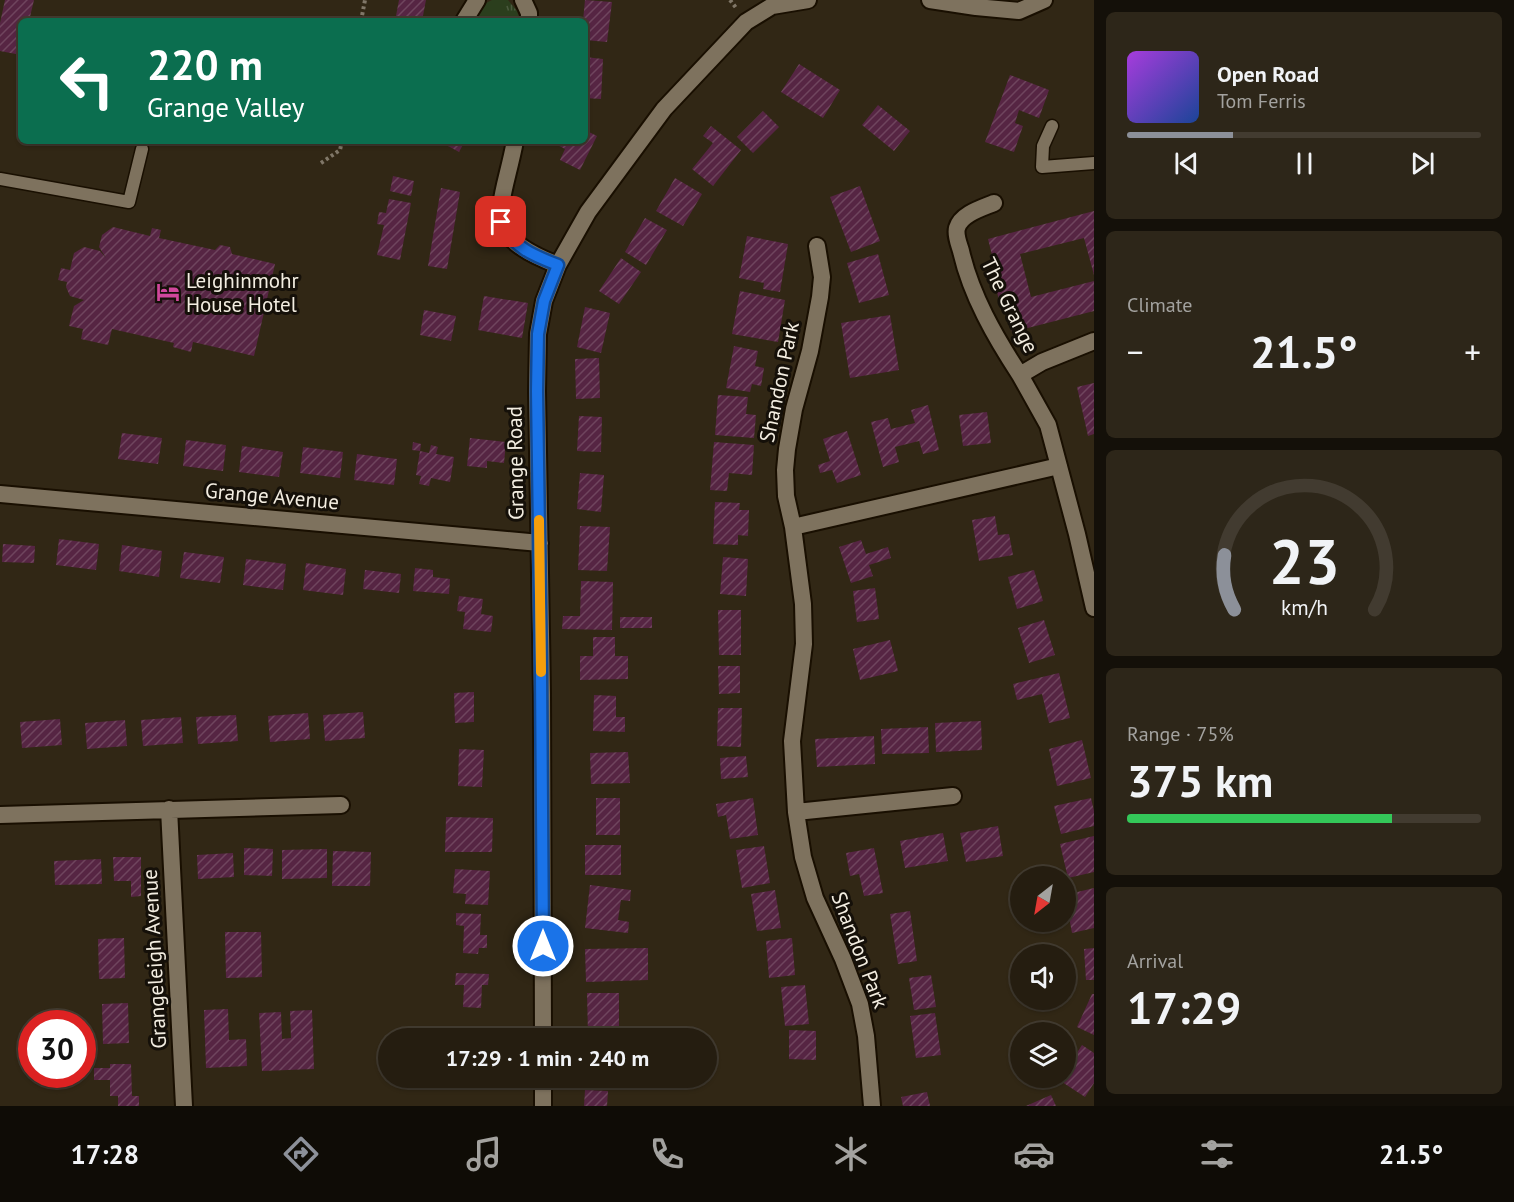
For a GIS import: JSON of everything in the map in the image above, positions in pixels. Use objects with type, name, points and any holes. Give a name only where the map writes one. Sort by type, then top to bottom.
[{"type":"street","points":[[466,18],[477,0]]},
{"type":"street","points":[[523,0],[529,18]]},
{"type":"street","name":"Grange Road","points":[[543,1028],[537,391],[538,334],[544,301],[558,265],[588,212],[664,109],[746,22],[772,6],[808,0]]},
{"type":"street","points":[[930,0],[976,8],[1019,11],[1044,0]]},
{"type":"street","points":[[514,144],[501,203],[501,222],[507,235],[519,247],[558,265]]},
{"type":"street","name":"The Grange","points":[[994,203],[968,215],[960,222],[957,234],[968,278],[999,344],[1020,375],[1048,425],[1094,608]]},
{"type":"street","name":"Shandon Park","points":[[817,246],[822,277],[820,297],[787,448],[786,496],[793,527],[803,604],[804,644],[792,741],[796,812],[803,857],[815,898],[843,959],[860,1004],[866,1036],[872,1106]]},
{"type":"street","name":"The Grange","points":[[1020,375],[1042,362],[1094,341]]},
{"type":"street","points":[[793,527],[1059,466]]},
{"type":"street","name":"Grange Avenue","points":[[0,494],[540,543]]},
{"type":"street","points":[[796,812],[953,796]]},
{"type":"street","points":[[0,815],[341,805]]},
{"type":"street","name":"Grangeleigh Avenue","points":[[169,809],[184,1106]]},
{"type":"street","points":[[543,1088],[543,1106]]},
{"type":"lane","points":[[1052,126],[1042,146],[1042,167],[1094,163]]},
{"type":"lane","points":[[0,179],[129,202],[142,149]]},
{"type":"path","points":[[362,18],[365,0]]},
{"type":"path","points":[[321,164],[340,150],[341,144]]},
{"type":"green space","points":[[492,0],[508,0],[517,11],[519,18],[476,18],[484,4]]},
{"type":"building","points":[[5,0],[34,0],[30,18],[18,18],[18,54],[0,51],[0,23]]},
{"type":"building","points":[[399,0],[426,0],[423,18],[396,18]]},
{"type":"building","points":[[585,0],[612,2],[607,42],[588,40],[588,18],[583,18]]},
{"type":"building","points":[[588,57],[603,59],[601,99],[588,98]]},
{"type":"building","points":[[799,64],[840,90],[823,118],[781,92]]},
{"type":"building","points":[[1010,75],[1049,90],[1039,118],[1019,110],[1015,123],[1023,126],[1014,152],[985,142]]},
{"type":"building","points":[[878,105],[910,131],[894,151],[862,125]]},
{"type":"building","points":[[763,111],[779,127],[753,153],[737,137]]},
{"type":"building","points":[[711,126],[741,150],[713,186],[692,169],[713,143],[703,136]]},
{"type":"building","points":[[588,132],[597,136],[580,170],[560,160],[565,149],[556,144],[588,144]]},
{"type":"building","points":[[444,144],[463,144],[459,152]]},
{"type":"building","points":[[393,176],[414,181],[411,196],[390,191]]},
{"type":"building","points":[[675,178],[702,194],[683,226],[656,211]]},
{"type":"building","points":[[860,186],[880,241],[851,252],[830,197]]},
{"type":"building","points":[[441,188],[460,192],[447,269],[428,266]]},
{"type":"building","points":[[389,199],[411,203],[400,260],[377,255],[384,225],[377,224],[379,212],[386,213]]},
{"type":"building","points":[[1094,211],[1094,275],[1084,238],[1020,254],[1031,297],[1094,281],[1094,311],[1012,332],[1003,299],[999,300],[992,272],[996,271],[988,239]]},
{"type":"building","points":[[645,218],[667,230],[646,265],[625,252]]},
{"type":"building","name":"Leighinmohr House Hotel","points":[[113,227],[150,236],[152,228],[161,230],[159,238],[215,250],[220,245],[230,247],[232,254],[275,264],[254,356],[193,342],[191,352],[173,347],[174,343],[112,329],[108,345],[81,339],[83,329],[69,326],[74,306],[84,300],[70,296],[66,287],[67,282],[58,280],[61,268],[70,270],[74,253],[84,247],[100,251],[106,258],[99,247],[102,235]]},
{"type":"building","points":[[747,236],[788,244],[780,292],[763,289],[764,283],[739,278]]},
{"type":"building","points":[[878,254],[889,295],[859,303],[847,263]]},
{"type":"building","points":[[621,258],[641,272],[619,304],[599,291]]},
{"type":"building","points":[[740,291],[785,300],[778,342],[732,334]]},
{"type":"building","points":[[484,296],[528,303],[522,338],[478,330]]},
{"type":"building","points":[[585,307],[610,313],[601,353],[577,347]]},
{"type":"building","points":[[424,310],[456,316],[451,341],[420,335]]},
{"type":"building","points":[[890,315],[899,370],[850,378],[841,323]]},
{"type":"building","points":[[734,346],[758,351],[755,366],[764,368],[761,386],[752,384],[750,392],[726,388]]},
{"type":"building","points":[[599,358],[600,398],[576,399],[575,359]]},
{"type":"building","points":[[1094,383],[1094,434],[1088,436],[1077,387]]},
{"type":"building","points":[[718,395],[748,397],[746,414],[756,415],[754,438],[715,435]]},
{"type":"building","points":[[928,405],[939,450],[923,454],[919,441],[895,447],[899,462],[883,467],[871,422],[888,418],[891,429],[915,423],[911,410]]},
{"type":"building","points":[[987,412],[991,443],[963,446],[959,415]]},
{"type":"building","points":[[579,416],[602,417],[601,452],[577,451]]},
{"type":"building","points":[[847,431],[861,475],[837,483],[832,470],[820,473],[818,465],[830,461],[823,439]]},
{"type":"building","points":[[122,433],[162,438],[158,464],[118,459]]},
{"type":"building","points":[[470,438],[506,442],[504,463],[487,461],[487,468],[467,466]]},
{"type":"building","points":[[186,440],[226,445],[223,471],[183,466]]},
{"type":"building","points":[[413,442],[421,444],[420,451],[412,450]]},
{"type":"building","points":[[714,442],[754,445],[752,475],[729,473],[727,491],[710,490]]},
{"type":"building","points":[[431,445],[438,447],[436,454],[454,457],[450,482],[431,478],[429,486],[419,484],[421,476],[416,475],[420,451],[429,453]]},
{"type":"building","points":[[242,446],[283,452],[279,477],[239,472]]},
{"type":"building","points":[[303,447],[343,452],[340,478],[300,473]]},
{"type":"building","points":[[357,454],[397,459],[394,485],[354,480]]},
{"type":"building","points":[[580,473],[604,475],[601,512],[577,509]]},
{"type":"building","points":[[715,502],[740,503],[739,510],[749,510],[748,536],[738,535],[738,545],[713,544]]},
{"type":"building","points":[[995,516],[998,535],[1009,534],[1013,555],[979,561],[972,520]]},
{"type":"building","points":[[580,526],[610,527],[607,571],[578,570]]},
{"type":"building","points":[[59,539],[99,544],[96,570],[56,565]]},
{"type":"building","points":[[861,540],[866,554],[888,547],[891,558],[869,565],[873,576],[851,583],[839,547]]},
{"type":"building","points":[[3,544],[35,546],[34,563],[2,562]]},
{"type":"building","points":[[122,545],[162,551],[159,577],[119,571]]},
{"type":"building","points":[[184,552],[224,557],[220,583],[180,578]]},
{"type":"building","points":[[723,557],[748,559],[746,596],[720,594]]},
{"type":"building","points":[[246,559],[286,564],[283,590],[243,585]]},
{"type":"building","points":[[306,563],[346,569],[343,595],[303,590]]},
{"type":"building","points":[[415,568],[433,570],[433,577],[450,579],[449,594],[413,591]]},
{"type":"building","points":[[365,570],[401,574],[399,593],[363,589]]},
{"type":"building","points":[[1034,570],[1043,601],[1017,609],[1008,577]]},
{"type":"building","points":[[581,581],[613,582],[612,630],[562,629],[563,616],[580,616]]},
{"type":"building","points":[[875,588],[879,619],[857,622],[853,591]]},
{"type":"building","points":[[459,596],[483,599],[481,614],[493,616],[491,632],[463,629],[465,612],[457,611]]},
{"type":"building","points":[[718,610],[741,610],[741,655],[719,655]]},
{"type":"building","points":[[620,617],[652,617],[652,628],[620,628]]},
{"type":"building","points":[[1044,620],[1055,655],[1029,663],[1018,628]]},
{"type":"building","points":[[593,637],[615,637],[615,656],[628,656],[628,679],[580,680],[580,656],[593,656]]},
{"type":"building","points":[[890,640],[898,671],[860,680],[853,649]]},
{"type":"building","points":[[718,666],[740,666],[740,693],[719,694]]},
{"type":"building","points":[[1059,673],[1070,718],[1049,723],[1042,694],[1017,700],[1013,684]]},
{"type":"building","points":[[474,692],[474,722],[455,723],[454,693]]},
{"type":"building","points":[[594,695],[616,696],[616,717],[625,717],[625,732],[593,731]]},
{"type":"building","points":[[718,708],[742,708],[741,747],[717,746]]},
{"type":"building","points":[[363,712],[365,738],[325,741],[323,715]]},
{"type":"building","points":[[308,713],[310,739],[270,742],[268,716]]},
{"type":"building","points":[[236,715],[238,741],[198,744],[196,717]]},
{"type":"building","points":[[181,717],[183,743],[143,746],[141,720]]},
{"type":"building","points":[[60,719],[62,745],[22,748],[20,722]]},
{"type":"building","points":[[125,720],[127,746],[87,749],[85,723]]},
{"type":"building","points":[[981,721],[982,750],[936,752],[935,723]]},
{"type":"building","points":[[928,727],[929,753],[882,754],[881,729]]},
{"type":"building","points":[[874,736],[875,764],[817,767],[815,739]]},
{"type":"building","points":[[1082,740],[1091,778],[1057,786],[1049,749]]},
{"type":"building","points":[[459,749],[484,750],[482,787],[458,786]]},
{"type":"building","points":[[628,752],[630,783],[591,784],[590,753]]},
{"type":"building","points":[[746,756],[748,777],[721,779],[720,758]]},
{"type":"building","points":[[596,798],[620,798],[620,835],[596,835]]},
{"type":"building","points":[[753,798],[758,835],[730,839],[726,815],[718,817],[716,804]]},
{"type":"building","points":[[1091,798],[1094,826],[1061,834],[1054,806]]},
{"type":"building","points":[[446,817],[493,818],[492,852],[445,852]]},
{"type":"building","points":[[998,826],[1003,856],[966,862],[960,833]]},
{"type":"building","points":[[943,833],[948,861],[905,868],[900,841]]},
{"type":"building","points":[[1094,836],[1094,872],[1076,876],[1076,866],[1065,866],[1060,844]]},
{"type":"building","points":[[585,845],[621,845],[621,875],[585,875]]},
{"type":"building","points":[[764,846],[770,883],[742,888],[736,850]]},
{"type":"building","points":[[244,848],[273,849],[272,876],[244,875]]},
{"type":"building","points":[[874,848],[883,893],[864,896],[859,874],[850,876],[846,853]]},
{"type":"building","points":[[327,849],[327,878],[282,879],[282,850]]},
{"type":"building","points":[[333,851],[371,852],[370,886],[332,886]]},
{"type":"building","points":[[233,853],[234,877],[198,879],[197,855]]},
{"type":"building","points":[[113,857],[141,857],[141,896],[131,897],[131,881],[114,881]]},
{"type":"building","points":[[101,859],[102,884],[55,885],[54,861]]},
{"type":"building","points":[[455,869],[490,871],[488,905],[465,904],[466,894],[453,893]]},
{"type":"building","points":[[590,885],[631,890],[630,901],[621,900],[618,920],[629,922],[628,933],[585,928]]},
{"type":"building","points":[[1094,888],[1094,928],[1072,933],[1076,932],[1076,892]]},
{"type":"building","points":[[775,890],[781,928],[757,931],[751,894]]},
{"type":"building","points":[[910,911],[917,961],[898,964],[890,914]]},
{"type":"building","points":[[456,913],[481,914],[480,935],[487,935],[487,948],[479,948],[478,954],[463,953],[464,926],[456,925]]},
{"type":"building","points":[[225,932],[261,932],[262,977],[226,978]]},
{"type":"building","points":[[124,938],[125,978],[99,979],[98,939]]},
{"type":"building","points":[[792,938],[795,975],[769,978],[766,941]]},
{"type":"building","points":[[648,948],[648,980],[586,982],[585,949]]},
{"type":"building","points":[[1094,948],[1094,980],[1086,980],[1084,949]]},
{"type":"building","points":[[456,973],[489,974],[488,985],[482,985],[481,1008],[463,1007],[464,985],[455,985]]},
{"type":"building","points":[[931,975],[936,1007],[914,1010],[909,978]]},
{"type":"building","points":[[805,985],[809,1024],[785,1026],[781,987]]},
{"type":"building","points":[[587,993],[619,993],[619,1028],[588,1028]]},
{"type":"building","points":[[1094,994],[1094,1035],[1077,1027]]},
{"type":"building","points":[[128,1003],[129,1043],[103,1044],[102,1004]]},
{"type":"building","points":[[228,1009],[229,1040],[246,1039],[247,1066],[206,1068],[204,1010]]},
{"type":"building","points":[[312,1010],[314,1069],[262,1071],[259,1013],[281,1012],[282,1039],[291,1038],[290,1011]]},
{"type":"building","points":[[935,1013],[941,1055],[916,1058],[910,1016]]},
{"type":"building","points":[[789,1030],[816,1031],[816,1060],[789,1059]]},
{"type":"building","points":[[1082,1045],[1094,1053],[1094,1083],[1085,1097],[1071,1088],[1076,1088],[1076,1054]]},
{"type":"building","points":[[110,1064],[131,1064],[132,1096],[139,1096],[139,1106],[118,1106],[118,1096],[110,1096],[110,1080],[96,1080],[96,1068],[110,1068]]},
{"type":"building","points":[[585,1090],[608,1091],[607,1106],[584,1106]]},
{"type":"building","points":[[927,1092],[930,1106],[903,1106],[901,1097]]},
{"type":"building","points":[[1051,1095],[1056,1106],[1026,1106]]},
{"type":"slow traffic","points":[[539,520],[541,672]]},
{"type":"place","name":"Leighinmohr House Hotel","points":[[168,292]]},
{"type":"route","points":[[501,222],[507,235],[519,247],[558,265],[544,301],[538,334],[543,946]]}]
